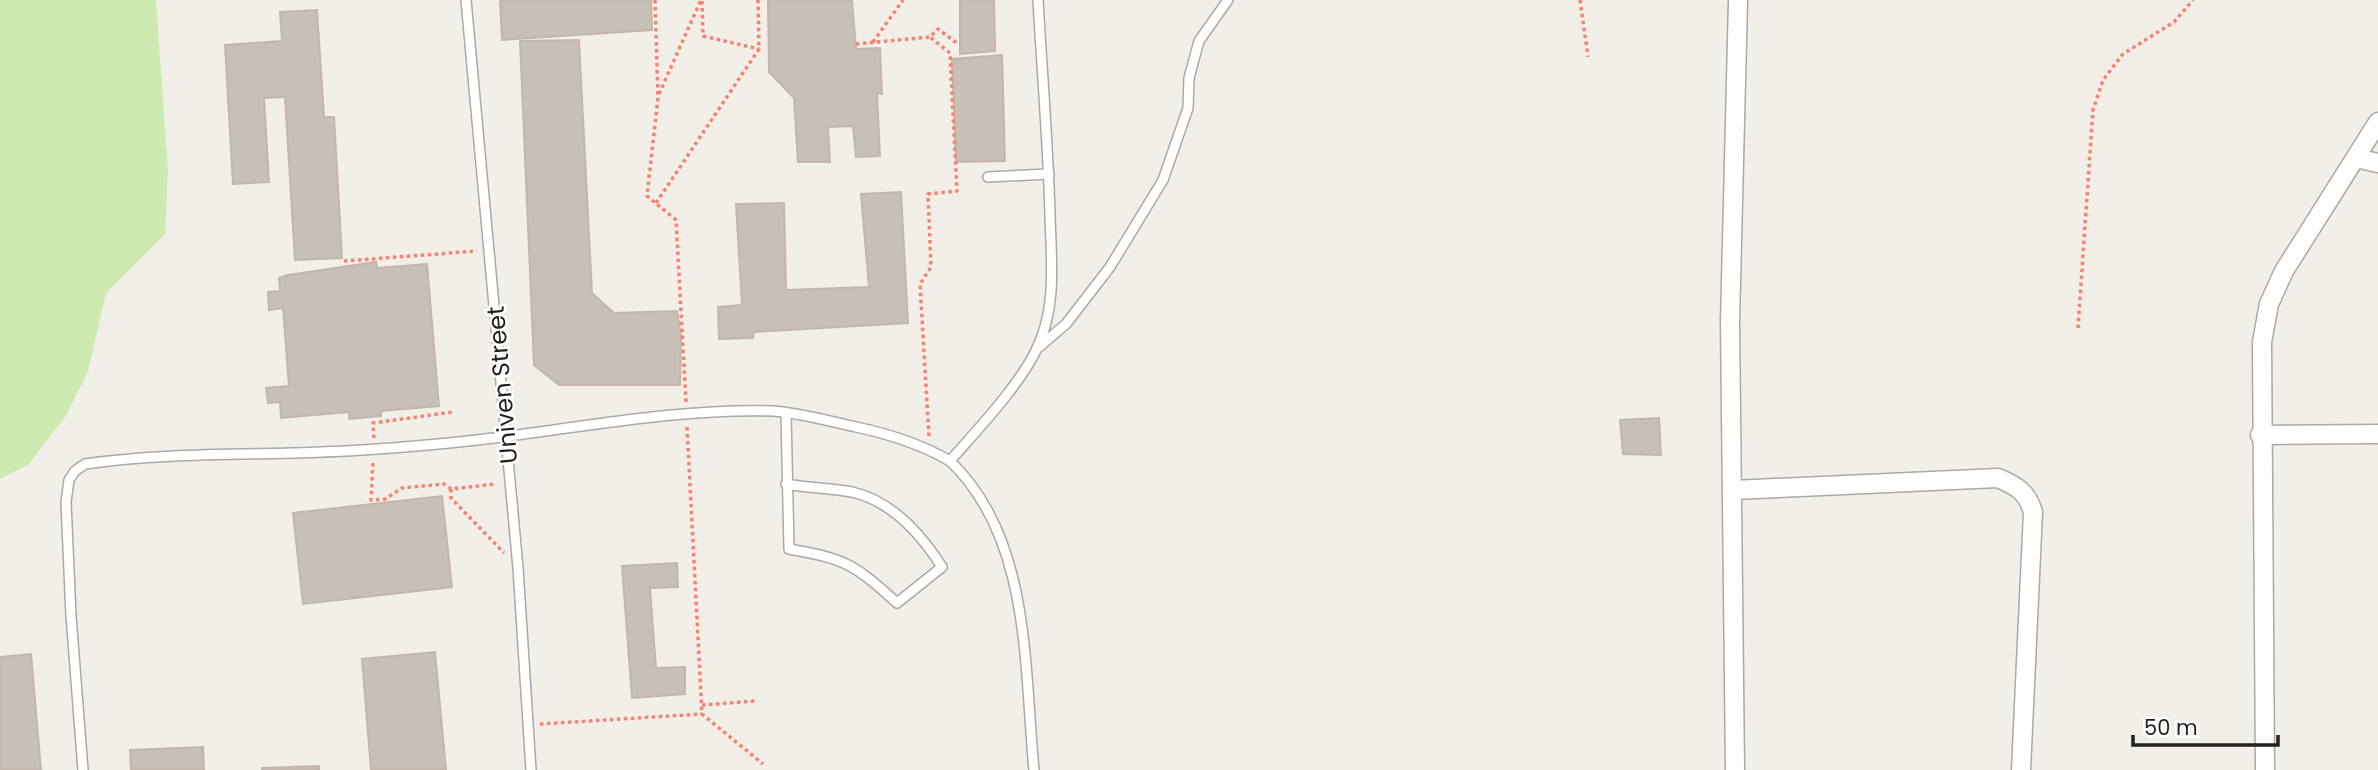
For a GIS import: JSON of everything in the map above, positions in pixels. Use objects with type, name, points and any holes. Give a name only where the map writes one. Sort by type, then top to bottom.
[{"type":"street","points":[[1735,770],[1730,322],[1738,0]]},
{"type":"street","points":[[2265,770],[2260,435],[2262,342],[2269,304],[2284,271],[2378,122]]},
{"type":"street","points":[[2356,158],[2378,163]]},
{"type":"street","points":[[2260,435],[2378,434]]},
{"type":"street","points":[[1733,490],[1998,478],[2017,486],[2028,496],[2033,512],[2021,770]]},
{"type":"lane","name":"Univen Street","points":[[466,0],[511,482],[531,770]]},
{"type":"lane","points":[[1038,0],[1049,174],[1052,282],[1048,317],[1038,348]]},
{"type":"lane","points":[[950,461],[988,417],[1038,348],[1066,324],[1103,276],[1164,180],[1188,108],[1189,78],[1199,41],[1228,0]]},
{"type":"lane","points":[[988,177],[1049,174]]},
{"type":"lane","points":[[83,770],[66,534],[69,480],[75,471],[85,464],[102,461],[374,450],[506,437],[600,423],[732,411],[786,413],[881,433],[930,449],[950,461],[972,482],[997,528],[1012,573],[1034,770]]},
{"type":"lane","points":[[786,413],[786,484],[789,549],[833,557],[861,570],[897,603],[942,568],[927,543],[891,508],[854,493],[786,484]]},
{"type":"path","points":[[655,0],[658,98],[647,196],[676,220],[702,714]]},
{"type":"path","points":[[658,98],[701,0]]},
{"type":"path","points":[[701,0],[703,36],[759,49]]},
{"type":"path","points":[[656,203],[759,49],[758,0]]},
{"type":"path","points":[[873,42],[902,0]]},
{"type":"path","points":[[1580,0],[1588,57]]},
{"type":"path","points":[[2078,328],[2093,110],[2103,80],[2123,54],[2174,22],[2193,0]]},
{"type":"path","points":[[856,44],[930,37],[938,29],[958,44]]},
{"type":"path","points":[[930,37],[950,53],[957,191],[928,194],[931,267],[919,284],[930,449]]},
{"type":"path","points":[[344,261],[489,251]]},
{"type":"path","points":[[453,412],[373,423],[371,500],[385,499],[402,488],[444,484],[451,489],[511,482]]},
{"type":"path","points":[[451,489],[451,498],[518,568]]},
{"type":"path","points":[[702,705],[755,701]]},
{"type":"path","points":[[528,725],[702,714],[763,764]]},
{"type":"green space","points":[[0,0],[156,0],[168,171],[165,234],[106,293],[88,371],[66,416],[28,465],[0,479]]},
{"type":"building","points":[[500,0],[651,0],[652,30],[502,40]]},
{"type":"building","points":[[768,0],[852,0],[856,49],[880,48],[882,94],[877,93],[880,156],[856,157],[853,126],[828,127],[830,162],[798,162],[794,98],[769,72]]},
{"type":"building","points":[[960,0],[994,0],[995,51],[960,54]]},
{"type":"building","points":[[317,10],[324,117],[334,117],[342,258],[295,260],[285,97],[264,98],[269,182],[233,184],[225,45],[282,41],[280,12]]},
{"type":"building","points":[[579,40],[592,293],[614,313],[677,311],[681,336],[680,385],[559,385],[534,365],[520,41]]},
{"type":"building","points":[[1002,55],[1005,161],[956,162],[952,59]]},
{"type":"building","points":[[901,192],[908,323],[754,332],[753,338],[719,339],[718,307],[742,305],[736,204],[784,203],[786,290],[869,287],[861,194]]},
{"type":"building","points":[[376,262],[377,268],[427,264],[439,406],[381,411],[381,416],[349,419],[349,412],[281,418],[280,402],[268,403],[266,388],[289,386],[283,308],[269,310],[268,292],[280,291],[279,278],[288,275]]},
{"type":"building","points":[[1659,418],[1661,455],[1623,454],[1620,420]]},
{"type":"building","points":[[442,496],[452,587],[303,604],[293,513]]},
{"type":"building","points":[[677,563],[678,587],[650,588],[656,668],[685,667],[685,694],[632,698],[622,566]]},
{"type":"building","points":[[435,652],[446,770],[371,770],[362,659]]},
{"type":"building","points":[[31,654],[41,770],[0,770],[0,657]]},
{"type":"building","points":[[203,747],[204,770],[131,770],[130,750]]},
{"type":"building","points":[[319,766],[319,770],[262,770],[262,768]]}]
